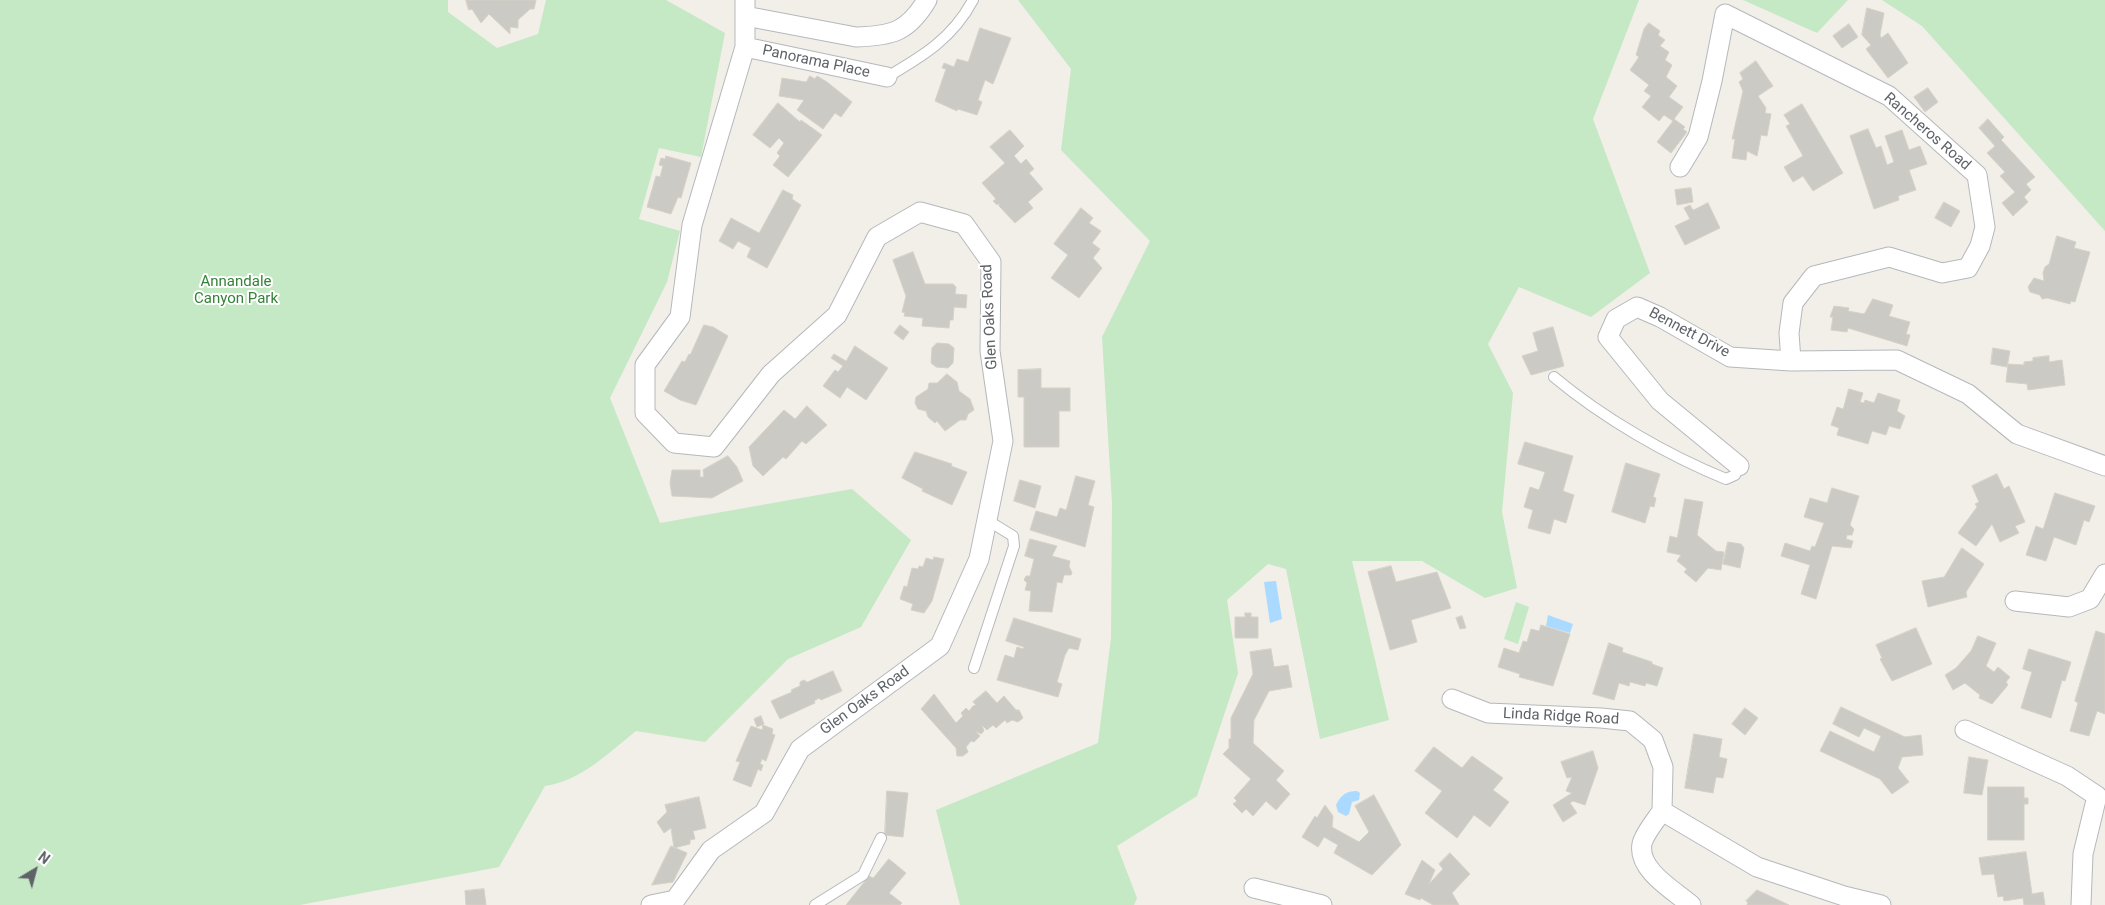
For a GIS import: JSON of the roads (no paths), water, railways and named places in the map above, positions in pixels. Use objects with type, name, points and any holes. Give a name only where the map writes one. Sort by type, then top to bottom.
[{"type":"street","points":[[745,8],[856,37],[873,37],[894,34],[908,25],[928,0]]},
{"type":"street","name":"Glen Oaks Road","points":[[651,905],[675,900],[711,850],[764,813],[800,749],[940,646],[979,560],[1003,441],[990,350],[990,262],[964,224],[920,212],[877,237],[837,315],[771,374],[714,447],[674,443],[645,413],[645,365],[680,317],[692,225],[745,47],[745,8]]},
{"type":"street","name":"Rancheros Road","points":[[1680,167],[1698,137],[1712,81],[1725,14],[1890,96],[1977,175],[1985,227],[1980,246],[1968,268],[1942,273],[1889,257],[1814,276],[1793,303],[1789,333],[1791,361]]},
{"type":"street","name":"Panorama Place","points":[[745,47],[887,77]]},
{"type":"street","name":"Bennett Drive","points":[[1740,466],[1660,401],[1632,368],[1608,338],[1616,319],[1637,307],[1660,317],[1730,357],[1791,361]]},
{"type":"street","points":[[1791,361],[1897,360],[1968,394],[2017,434],[2105,466]]},
{"type":"street","points":[[2015,601],[2069,606],[2090,599],[2105,574]]},
{"type":"street","name":"Linda Ridge Road","points":[[1452,699],[1488,713],[1601,718],[1630,722],[1653,740],[1662,767],[1662,811]]},
{"type":"street","points":[[1964,730],[2066,776],[2097,796],[2083,854],[2081,905]]},
{"type":"street","points":[[1691,905],[1648,868],[1643,856],[1642,844],[1662,811],[1757,867],[1844,896],[1881,905]]},
{"type":"street","points":[[1254,888],[1322,905]]},
{"type":"lane","points":[[887,77],[929,52],[963,19],[973,0]]},
{"type":"lane","points":[[1554,377],[1587,403],[1689,464],[1726,480],[1735,475],[1740,466]]},
{"type":"lane","points":[[974,668],[1014,546],[1012,536],[987,520]]},
{"type":"lane","points":[[815,905],[863,874],[881,838]]},
{"type":"water","points":[[1276,581],[1282,619],[1270,623],[1264,582]]},
{"type":"water","points":[[1548,615],[1573,624],[1570,633],[1546,626]]},
{"type":"water","points":[[1357,791],[1360,793],[1359,800],[1352,802],[1349,814],[1346,816],[1338,812],[1336,805],[1342,796]]},
{"type":"park label","name":"Annandale Canyon Park","points":[[236,290]]}]
